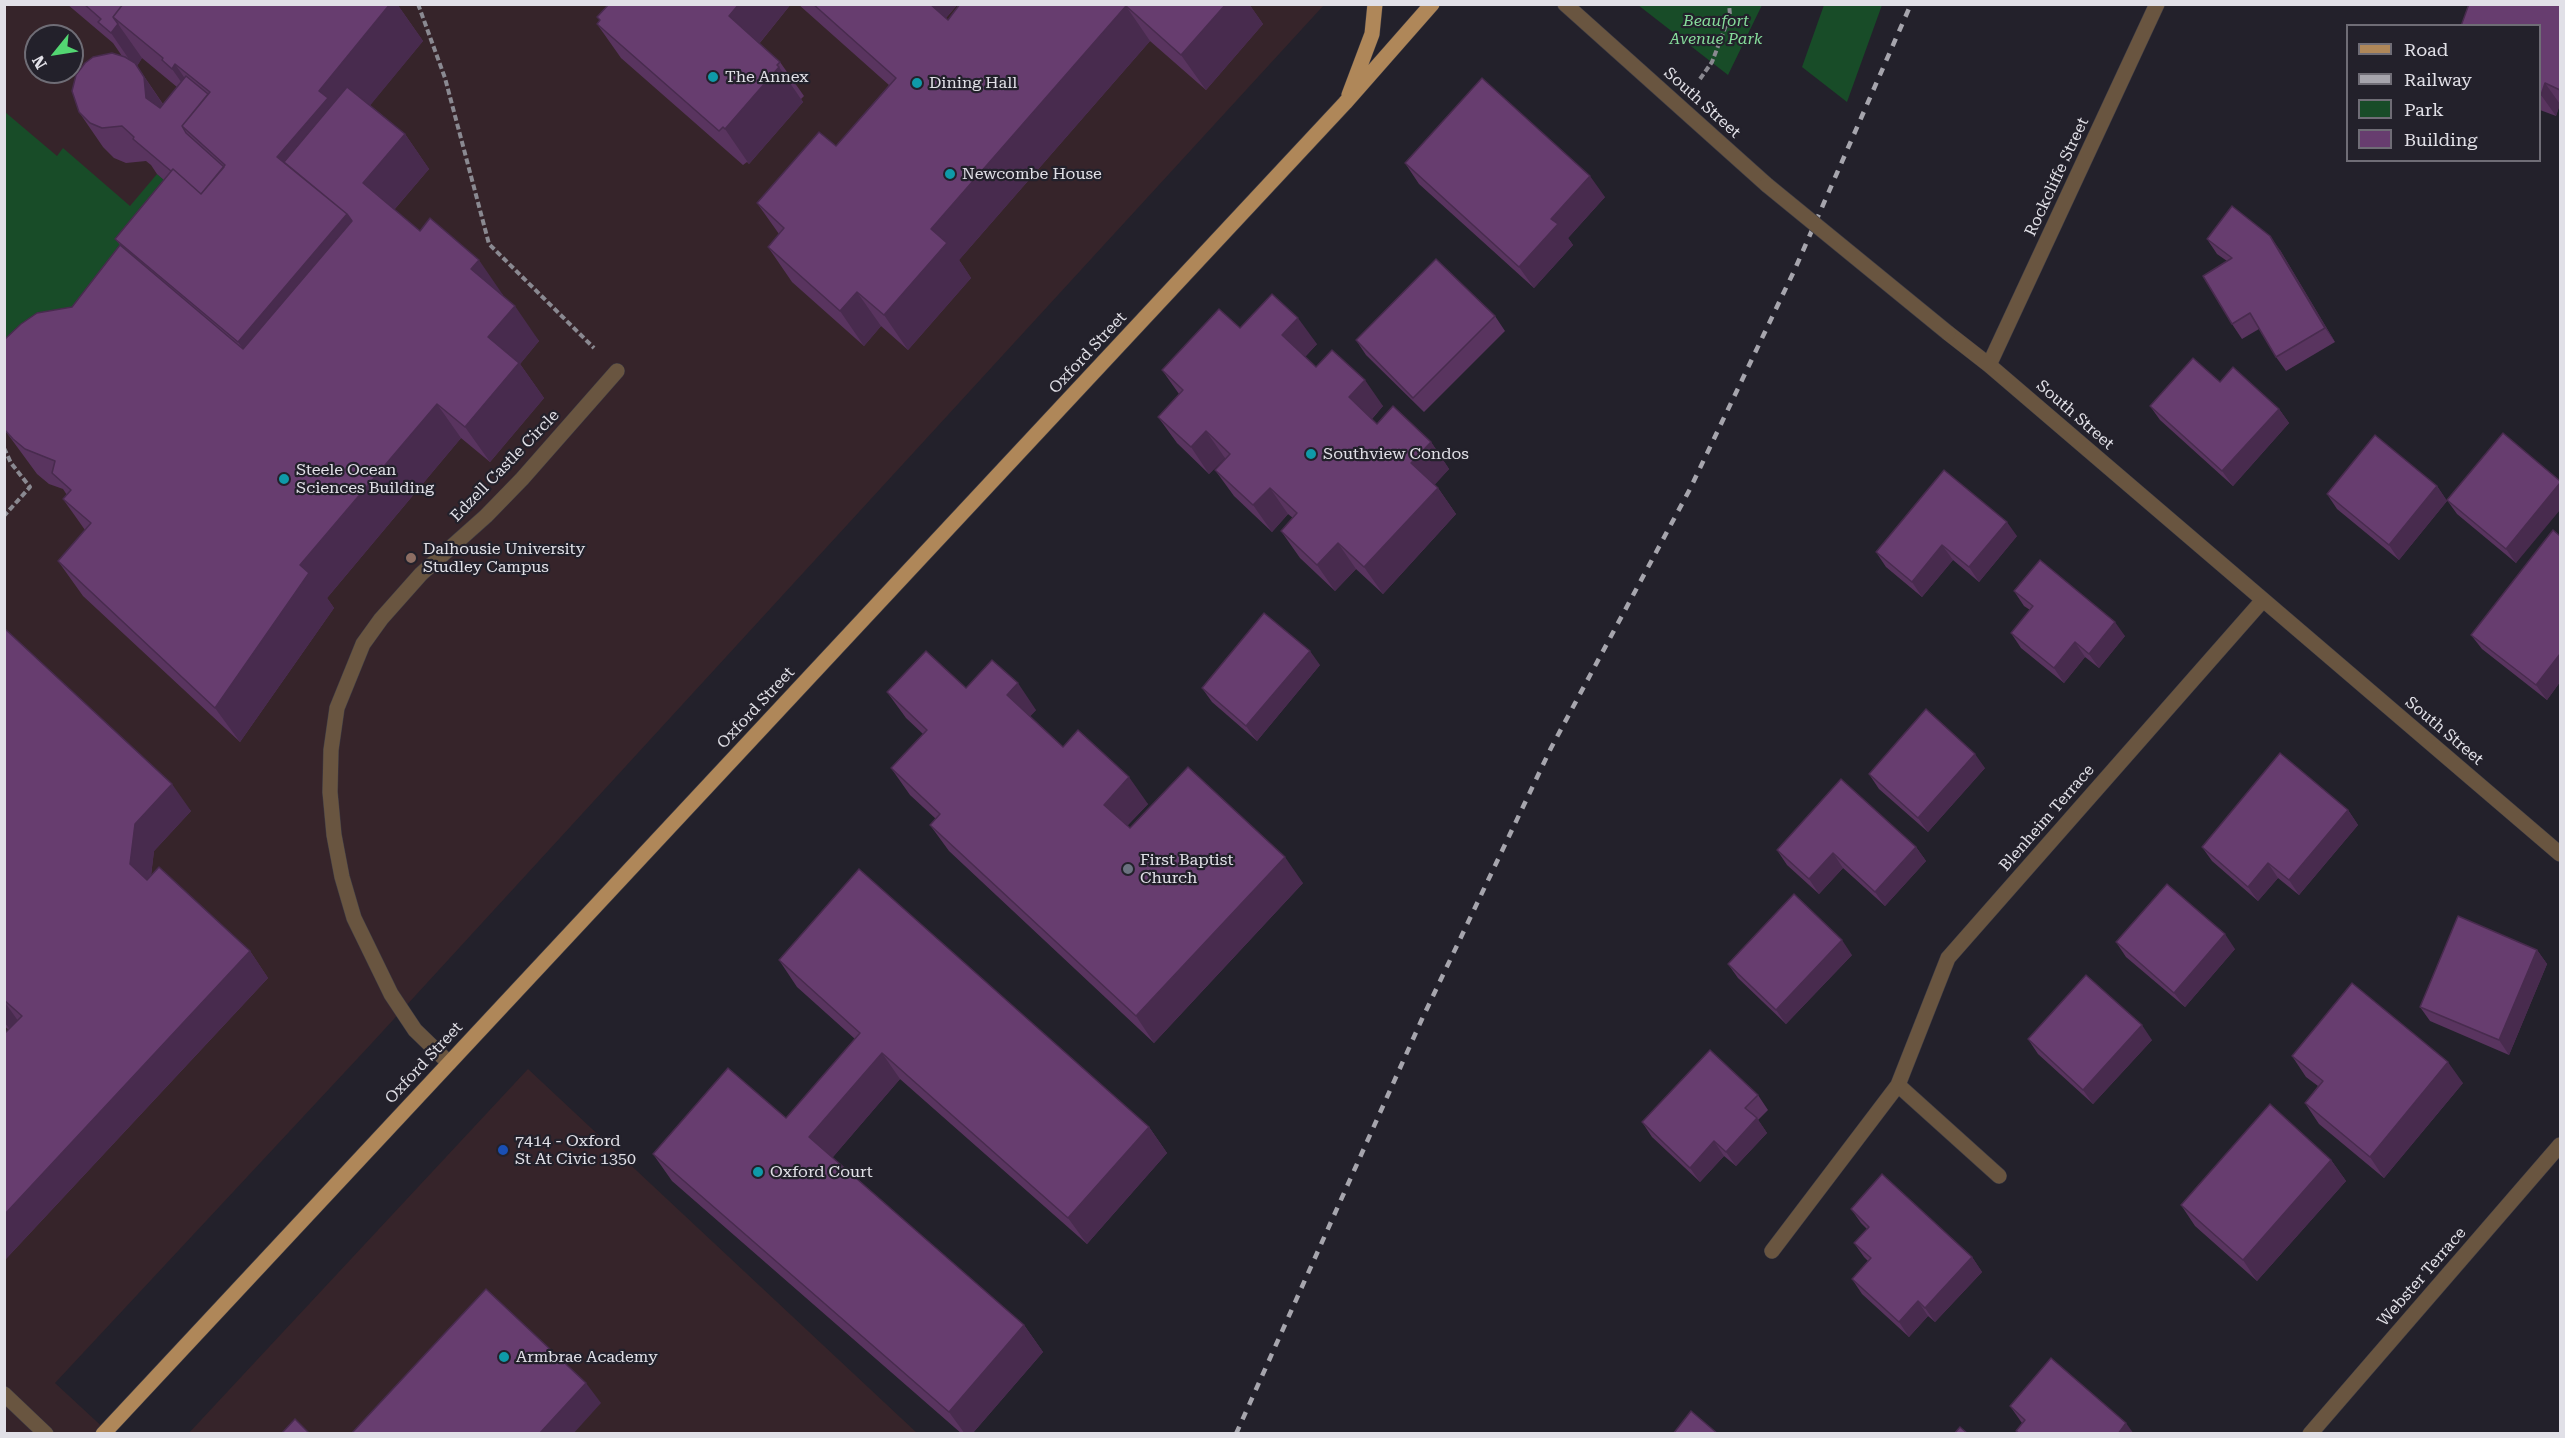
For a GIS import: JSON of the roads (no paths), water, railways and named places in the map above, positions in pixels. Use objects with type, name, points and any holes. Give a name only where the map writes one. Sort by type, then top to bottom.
[{"type":"main road","points":[[1346,103],[1372,34],[1375,4]]},
{"type":"main road","name":"Oxford Street","points":[[104,1434],[1346,103],[1432,4]]},
{"type":"street","name":"South Street","points":[[1565,4],[1767,185],[1989,365],[2560,854]]},
{"type":"street","name":"Rockcliffe Street","points":[[1989,365],[2157,4]]},
{"type":"street","name":"Edzell Castle Circle","points":[[449,1063],[415,1030],[391,994],[354,918],[342,877],[334,835],[330,792],[331,750],[337,708],[363,644],[381,618],[421,574],[486,516],[522,479],[617,372]]},
{"type":"street","name":"Blenheim Terrace","points":[[1772,1251],[1898,1085],[1948,958],[2263,600]]},
{"type":"street","points":[[1898,1085],[1999,1176]]},
{"type":"street","name":"Webster Terrace","points":[[2310,1434],[2560,1145]]},
{"type":"street","points":[[4,1394],[46,1434]]},
{"type":"railway","points":[[1236,1434],[1422,1019],[1551,748],[1690,489],[1795,269],[1911,4]]},
{"type":"place","name":"The Annex","points":[[713,77]]},
{"type":"place","name":"Dining Hall","points":[[917,83]]},
{"type":"place","name":"Newcombe House","points":[[950,174]]},
{"type":"place","name":"Southview Condos","points":[[1311,454]]},
{"type":"place","name":"Steele Ocean Sciences Building","points":[[284,479]]},
{"type":"place","name":"Dalhousie University Studley Campus","points":[[411,558]]},
{"type":"place","name":"First Baptist Church","points":[[1128,869]]},
{"type":"place","name":"7414 - Oxford St At Civic 1350","points":[[503,1150]]},
{"type":"place","name":"Oxford Court","points":[[758,1172]]},
{"type":"place","name":"Armbrae Academy","points":[[504,1357]]},
{"type":"park label","name":"Beaufort Avenue Park","points":[[1716,30]]}]
